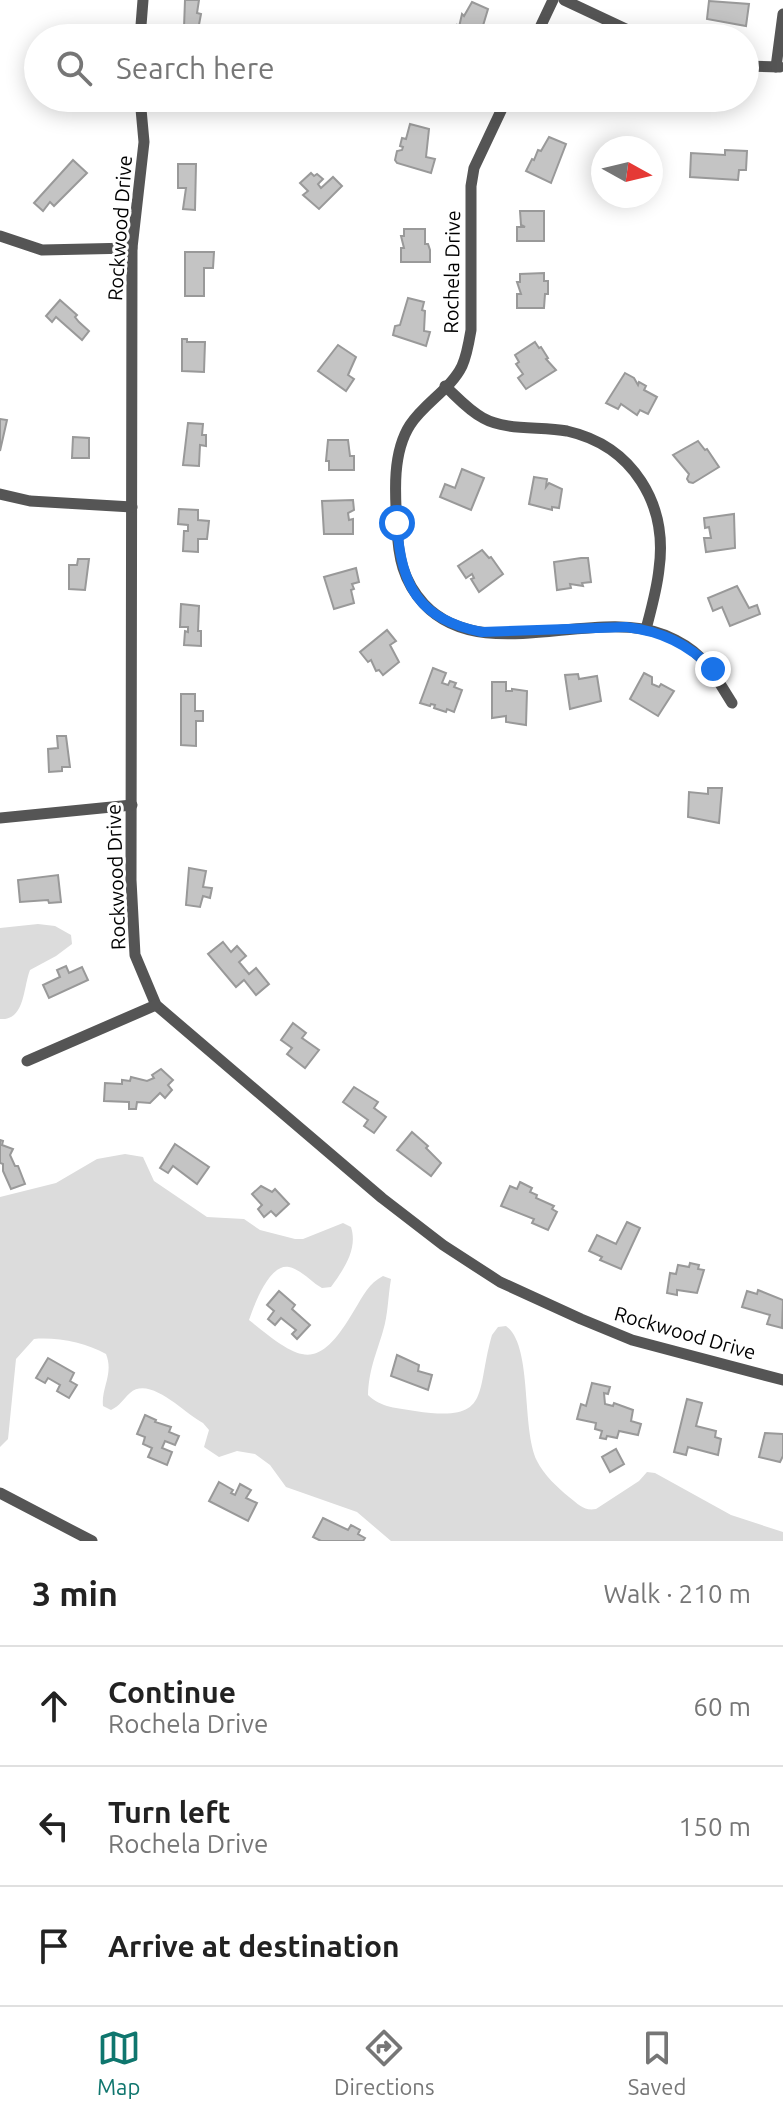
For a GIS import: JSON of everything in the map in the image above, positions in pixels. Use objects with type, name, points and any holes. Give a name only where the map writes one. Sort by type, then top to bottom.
[{"type":"street","points":[[141,24],[143,0]]},
{"type":"street","points":[[542,24],[553,0]]},
{"type":"street","points":[[564,0],[615,24]]},
{"type":"street","points":[[759,66],[780,67],[783,14]]},
{"type":"street","name":"Rockwood Drive","points":[[141,112],[144,142],[132,248],[131,880],[135,955],[156,1005],[382,1198],[443,1245],[500,1282],[632,1340],[783,1380]]},
{"type":"street","name":"Rochela Drive","points":[[500,112],[474,168],[471,186],[471,330],[461,368],[409,426],[399,451],[396,483],[398,556],[404,575],[417,597],[437,618],[460,628],[482,632],[646,629],[685,645],[701,657],[713,669],[732,703]]},
{"type":"street","points":[[0,236],[42,250],[132,248]]},
{"type":"street","points":[[445,386],[485,420],[570,432],[602,444],[640,477],[655,508],[660,536],[660,569],[646,629]]},
{"type":"street","points":[[0,494],[30,501],[132,507]]},
{"type":"street","points":[[0,818],[132,805]]},
{"type":"street","points":[[27,1061],[156,1005]]},
{"type":"street","points":[[0,1493],[92,1541]]},
{"type":"shaded area","points":[[38,924],[55,926],[71,935],[72,944],[30,970],[19,1009],[14,1015],[0,1019],[0,928]]},
{"type":"shaded area","points":[[125,1154],[143,1157],[154,1181],[207,1217],[244,1219],[260,1230],[295,1239],[303,1239],[343,1223],[351,1227],[351,1251],[331,1287],[322,1288],[298,1271],[282,1268],[263,1287],[249,1320],[295,1352],[307,1355],[318,1352],[342,1330],[374,1282],[383,1276],[391,1279],[385,1325],[373,1362],[368,1395],[378,1403],[440,1414],[469,1408],[481,1388],[492,1335],[498,1327],[506,1326],[520,1350],[529,1429],[537,1461],[552,1481],[576,1503],[596,1509],[639,1481],[647,1472],[655,1473],[731,1515],[783,1532],[783,1541],[391,1541],[357,1512],[286,1487],[270,1465],[255,1454],[237,1451],[219,1457],[204,1447],[209,1430],[203,1423],[157,1392],[138,1389],[111,1410],[103,1406],[109,1368],[106,1354],[62,1340],[34,1339],[16,1359],[8,1439],[0,1447],[0,1197],[56,1183],[97,1159]]},
{"type":"building","points":[[185,0],[199,0],[199,24],[184,24]]},
{"type":"building","points":[[709,1],[749,4],[746,24],[707,19]]},
{"type":"building","points":[[472,2],[488,9],[484,24],[460,24],[462,14],[464,16]]},
{"type":"building","points":[[410,124],[429,129],[426,157],[435,159],[431,173],[395,160],[397,151],[402,150],[402,138],[406,139]]},
{"type":"building","points":[[549,137],[566,144],[551,183],[526,171]]},
{"type":"building","points":[[725,150],[747,151],[746,170],[739,170],[738,180],[690,177],[691,153],[725,155]]},
{"type":"building","points":[[73,160],[87,173],[54,206],[50,202],[43,211],[34,203]]},
{"type":"building","points":[[178,164],[196,164],[195,210],[183,209],[186,188],[178,188]]},
{"type":"building","points":[[311,173],[323,179],[318,184],[321,188],[333,177],[342,186],[319,209],[303,195],[308,191],[300,183]]},
{"type":"building","points":[[520,211],[544,211],[544,241],[517,241],[517,227],[525,227],[521,225]]},
{"type":"building","points":[[404,229],[425,229],[430,262],[401,262]]},
{"type":"building","points":[[185,252],[214,252],[213,268],[204,268],[204,296],[185,296]]},
{"type":"building","points":[[544,273],[544,281],[548,281],[548,294],[545,294],[544,308],[517,308],[517,294],[521,294],[517,282],[520,282],[520,274]]},
{"type":"building","points":[[408,298],[424,302],[424,331],[430,332],[426,346],[393,335],[395,326],[400,325]]},
{"type":"building","points":[[60,300],[89,331],[82,340],[56,317],[52,322],[46,316]]},
{"type":"building","points":[[182,339],[205,342],[204,372],[182,371]]},
{"type":"building","points":[[535,342],[556,370],[526,389],[518,378],[523,374],[516,364],[519,362],[515,355]]},
{"type":"building","points":[[338,345],[356,357],[348,375],[354,379],[346,391],[318,371]]},
{"type":"building","points":[[625,373],[657,397],[648,414],[640,410],[637,415],[621,404],[618,409],[606,403]]},
{"type":"building","points":[[0,419],[7,420],[0,451]]},
{"type":"building","points":[[188,423],[203,424],[202,435],[206,435],[206,446],[200,445],[199,466],[183,465]]},
{"type":"building","points":[[73,437],[89,438],[89,458],[72,458]]},
{"type":"building","points":[[328,440],[348,440],[350,456],[354,456],[354,470],[329,470],[329,461],[326,461]]},
{"type":"building","points":[[698,441],[719,467],[693,483],[689,482],[689,474],[673,455]]},
{"type":"building","points":[[462,469],[484,478],[471,510],[440,497],[445,484],[455,488]]},
{"type":"building","points":[[534,477],[547,479],[546,487],[549,483],[562,489],[559,508],[552,507],[552,510],[529,504]]},
{"type":"building","points":[[353,500],[354,510],[348,513],[349,520],[353,519],[353,534],[324,534],[322,501]]},
{"type":"building","points":[[179,509],[198,510],[198,520],[209,521],[207,539],[198,539],[198,552],[183,551],[184,531],[188,531],[188,525],[178,524]]},
{"type":"building","points":[[734,514],[735,548],[706,552],[704,538],[711,538],[704,518]]},
{"type":"building","points":[[482,550],[503,574],[479,592],[471,579],[474,578],[472,574],[466,578],[458,566]]},
{"type":"building","points":[[588,558],[591,582],[582,583],[583,586],[570,584],[571,588],[557,590],[554,562]]},
{"type":"building","points":[[78,559],[89,559],[85,590],[69,589],[69,565],[77,565]]},
{"type":"building","points":[[356,568],[359,582],[352,584],[354,603],[334,609],[324,577]]},
{"type":"building","points":[[737,586],[749,608],[757,605],[760,614],[730,626],[722,607],[713,611],[708,598]]},
{"type":"building","points":[[181,604],[199,606],[201,646],[184,645],[188,627],[180,627]]},
{"type":"building","points":[[387,630],[396,641],[390,645],[399,662],[383,675],[360,652]]},
{"type":"building","points":[[433,668],[446,673],[442,683],[456,683],[454,687],[462,690],[454,712],[420,703]]},
{"type":"building","points":[[644,673],[652,677],[652,684],[659,687],[661,684],[674,691],[658,716],[630,699]]},
{"type":"building","points":[[578,674],[579,679],[597,676],[601,701],[570,709],[565,675]]},
{"type":"building","points":[[492,682],[506,682],[506,691],[527,691],[526,725],[506,722],[506,716],[492,718]]},
{"type":"building","points":[[181,694],[195,694],[195,711],[203,711],[203,721],[196,721],[196,746],[181,745]]},
{"type":"building","points":[[57,736],[66,736],[70,767],[49,772],[48,749],[58,748]]},
{"type":"building","points":[[708,788],[722,788],[719,823],[688,817],[689,792],[708,794]]},
{"type":"building","points":[[189,868],[206,871],[203,887],[212,888],[210,898],[203,896],[200,907],[186,905]]},
{"type":"building","points":[[58,875],[61,902],[20,902],[18,880]]},
{"type":"building","points":[[223,942],[231,952],[237,946],[246,956],[239,962],[249,974],[256,968],[269,984],[256,995],[244,980],[236,987],[208,954]]},
{"type":"building","points":[[66,966],[69,973],[82,967],[88,980],[49,998],[43,985],[60,977],[57,970]]},
{"type":"building","points":[[293,1023],[306,1033],[302,1038],[319,1050],[305,1068],[287,1054],[292,1048],[281,1040]]},
{"type":"building","points":[[161,1069],[173,1080],[168,1085],[172,1090],[165,1098],[160,1093],[150,1103],[137,1102],[136,1109],[129,1109],[129,1102],[104,1101],[105,1083],[122,1084],[122,1080],[130,1081],[131,1077],[147,1081]]},
{"type":"building","points":[[354,1087],[378,1102],[374,1108],[386,1117],[374,1133],[364,1126],[368,1120],[343,1102]]},
{"type":"building","points":[[412,1132],[441,1163],[431,1176],[397,1150]]},
{"type":"building","points":[[0,1140],[3,1141],[2,1145],[13,1149],[10,1155],[25,1184],[11,1189],[0,1163]]},
{"type":"building","points":[[175,1144],[209,1167],[197,1184],[173,1166],[168,1173],[160,1168]]},
{"type":"building","points":[[520,1182],[532,1188],[530,1192],[537,1195],[536,1198],[554,1206],[552,1209],[557,1212],[548,1230],[532,1223],[534,1219],[501,1206],[510,1186],[517,1189]]},
{"type":"building","points":[[261,1186],[272,1192],[275,1189],[289,1204],[276,1216],[271,1211],[264,1217],[258,1209],[262,1205],[252,1194]]},
{"type":"building","points":[[627,1222],[640,1228],[621,1269],[600,1260],[602,1257],[589,1251],[597,1235],[616,1244]]},
{"type":"building","points":[[690,1263],[704,1270],[697,1293],[677,1290],[677,1295],[667,1293],[670,1273],[676,1274],[678,1265],[689,1267]]},
{"type":"building","points":[[758,1290],[783,1300],[782,1328],[767,1324],[770,1315],[742,1307],[747,1291],[757,1294]]},
{"type":"building","points":[[279,1291],[295,1305],[292,1309],[310,1325],[297,1339],[292,1334],[296,1330],[281,1318],[275,1325],[268,1319],[274,1311],[267,1305]]},
{"type":"building","points":[[397,1355],[419,1365],[418,1371],[432,1375],[428,1390],[391,1376]]},
{"type":"building","points":[[48,1358],[74,1373],[70,1381],[77,1385],[69,1398],[57,1391],[60,1385],[48,1378],[45,1383],[36,1378]]},
{"type":"building","points":[[592,1383],[610,1387],[608,1394],[604,1393],[605,1404],[613,1406],[614,1403],[633,1410],[631,1421],[641,1424],[638,1435],[619,1431],[617,1438],[600,1438],[602,1431],[595,1429],[596,1423],[577,1419],[581,1404],[586,1406]]},
{"type":"building","points":[[687,1399],[702,1403],[696,1426],[716,1431],[715,1437],[721,1439],[718,1455],[688,1447],[686,1455],[674,1452]]},
{"type":"building","points":[[145,1415],[171,1427],[169,1432],[179,1436],[175,1445],[165,1441],[162,1448],[172,1452],[167,1465],[148,1457],[152,1448],[143,1444],[145,1437],[137,1434]]},
{"type":"building","points":[[765,1433],[783,1434],[780,1462],[759,1457]]},
{"type":"building","points":[[616,1449],[624,1464],[610,1472],[602,1457]]},
{"type":"building","points":[[219,1482],[233,1490],[231,1493],[235,1495],[240,1484],[251,1490],[246,1498],[257,1503],[248,1521],[209,1501]]},
{"type":"building","points":[[323,1518],[348,1530],[351,1525],[360,1530],[358,1534],[365,1538],[363,1541],[321,1541],[313,1537]]},
{"type":"route","points":[[397,523],[398,556],[404,575],[417,597],[437,618],[460,628],[482,632],[646,629],[685,645],[713,669]]}]
